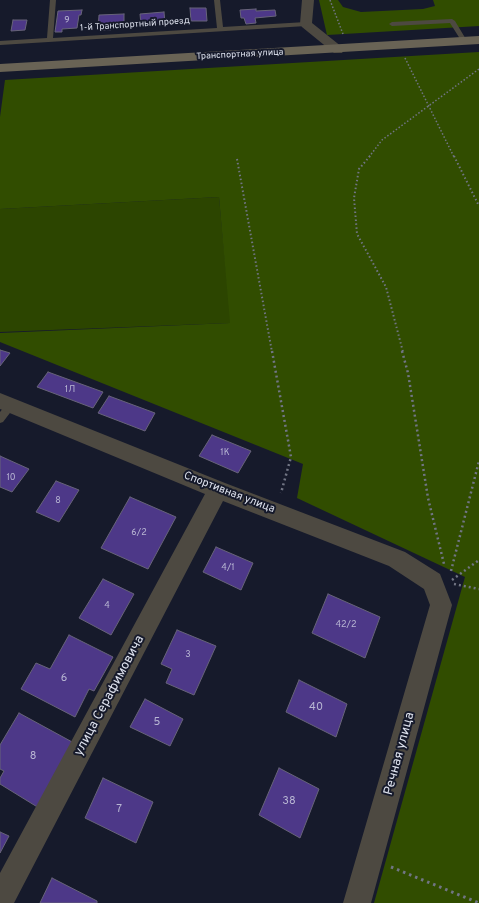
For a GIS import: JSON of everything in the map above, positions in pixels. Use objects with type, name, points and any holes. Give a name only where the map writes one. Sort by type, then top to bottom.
[{"type":"street","points":[[308,0],[306,24],[338,50]]},
{"type":"street","name":"Транспортная улица","points":[[0,68],[338,50],[479,40]]},
{"type":"street","name":"Спортивная улица","points":[[4,409],[276,511],[397,559],[432,582],[445,594]]},
{"type":"street","name":"улица Серафимовича","points":[[0,901],[218,490]]},
{"type":"street","name":"Речная улица","points":[[357,903],[445,594]]},
{"type":"lane","points":[[50,40],[53,0]]},
{"type":"lane","points":[[217,0],[220,29]]},
{"type":"lane","points":[[392,24],[452,21],[464,42]]},
{"type":"lane","name":"1-й Транспортный проезд","points":[[0,43],[306,24]]},
{"type":"path","points":[[330,0],[344,36]]},
{"type":"path","points":[[399,46],[479,206]]},
{"type":"path","points":[[445,567],[428,498],[408,373],[386,287],[357,234],[354,198],[359,169],[382,140],[479,69]]},
{"type":"path","points":[[237,159],[291,456],[276,511]]},
{"type":"path","points":[[445,594],[479,462]]},
{"type":"path","points":[[445,594],[479,560]]},
{"type":"path","points":[[445,594],[479,589]]},
{"type":"path","points":[[371,858],[479,903]]},
{"type":"green space","points":[[319,0],[338,0],[343,7],[361,12],[423,9],[435,6],[433,0],[479,0],[479,26],[327,35]]},
{"type":"green space","points":[[479,52],[479,903],[374,903],[465,577],[297,498],[303,464],[0,342],[0,333],[230,323],[219,197],[0,209],[0,117],[5,80]]},
{"type":"green space","points":[[219,197],[231,323],[0,332],[0,209]]},
{"type":"building","points":[[190,8],[206,8],[207,21],[191,21]]},
{"type":"building","points":[[256,9],[256,11],[275,10],[276,16],[255,18],[256,23],[246,24],[244,18],[241,18],[240,10]]},
{"type":"building","points":[[82,10],[81,15],[79,15],[77,28],[62,29],[62,32],[55,32],[58,11]]},
{"type":"building","points":[[164,12],[165,23],[141,25],[140,14]]},
{"type":"building","points":[[124,14],[124,26],[111,26],[111,30],[98,30],[99,15]]},
{"type":"building","points":[[13,20],[27,20],[25,30],[11,31]]},
{"type":"building","points":[[0,350],[10,353],[0,366]]},
{"type":"building","points":[[48,372],[103,392],[93,408],[37,387]]},
{"type":"building","points":[[109,396],[155,413],[145,431],[98,413]]},
{"type":"building","points":[[212,435],[251,451],[238,473],[199,456]]},
{"type":"building","points":[[0,456],[29,469],[12,492],[0,487]]},
{"type":"building","points":[[56,481],[79,490],[59,522],[36,512]]},
{"type":"building","points":[[130,497],[176,517],[148,569],[101,548]]},
{"type":"building","points":[[216,547],[253,563],[241,590],[203,572]]},
{"type":"building","points":[[103,579],[134,594],[111,635],[79,618]]},
{"type":"building","points":[[328,594],[380,617],[365,658],[312,633]]},
{"type":"building","points":[[177,630],[216,646],[194,695],[166,683],[172,669],[161,664]]},
{"type":"building","points":[[69,635],[113,657],[94,691],[89,689],[75,717],[21,689],[36,663],[50,669]]},
{"type":"building","points":[[299,680],[347,704],[336,737],[286,712]]},
{"type":"building","points":[[145,699],[183,719],[170,746],[130,727]]},
{"type":"building","points":[[19,713],[74,743],[39,808],[0,784],[0,778],[4,771],[0,769],[0,745]]},
{"type":"building","points":[[279,768],[319,789],[300,838],[259,815]]},
{"type":"building","points":[[103,778],[153,802],[136,843],[85,818]]},
{"type":"building","points":[[0,832],[9,836],[0,853]]},
{"type":"building","points":[[52,878],[97,901],[97,903],[40,903]]}]
